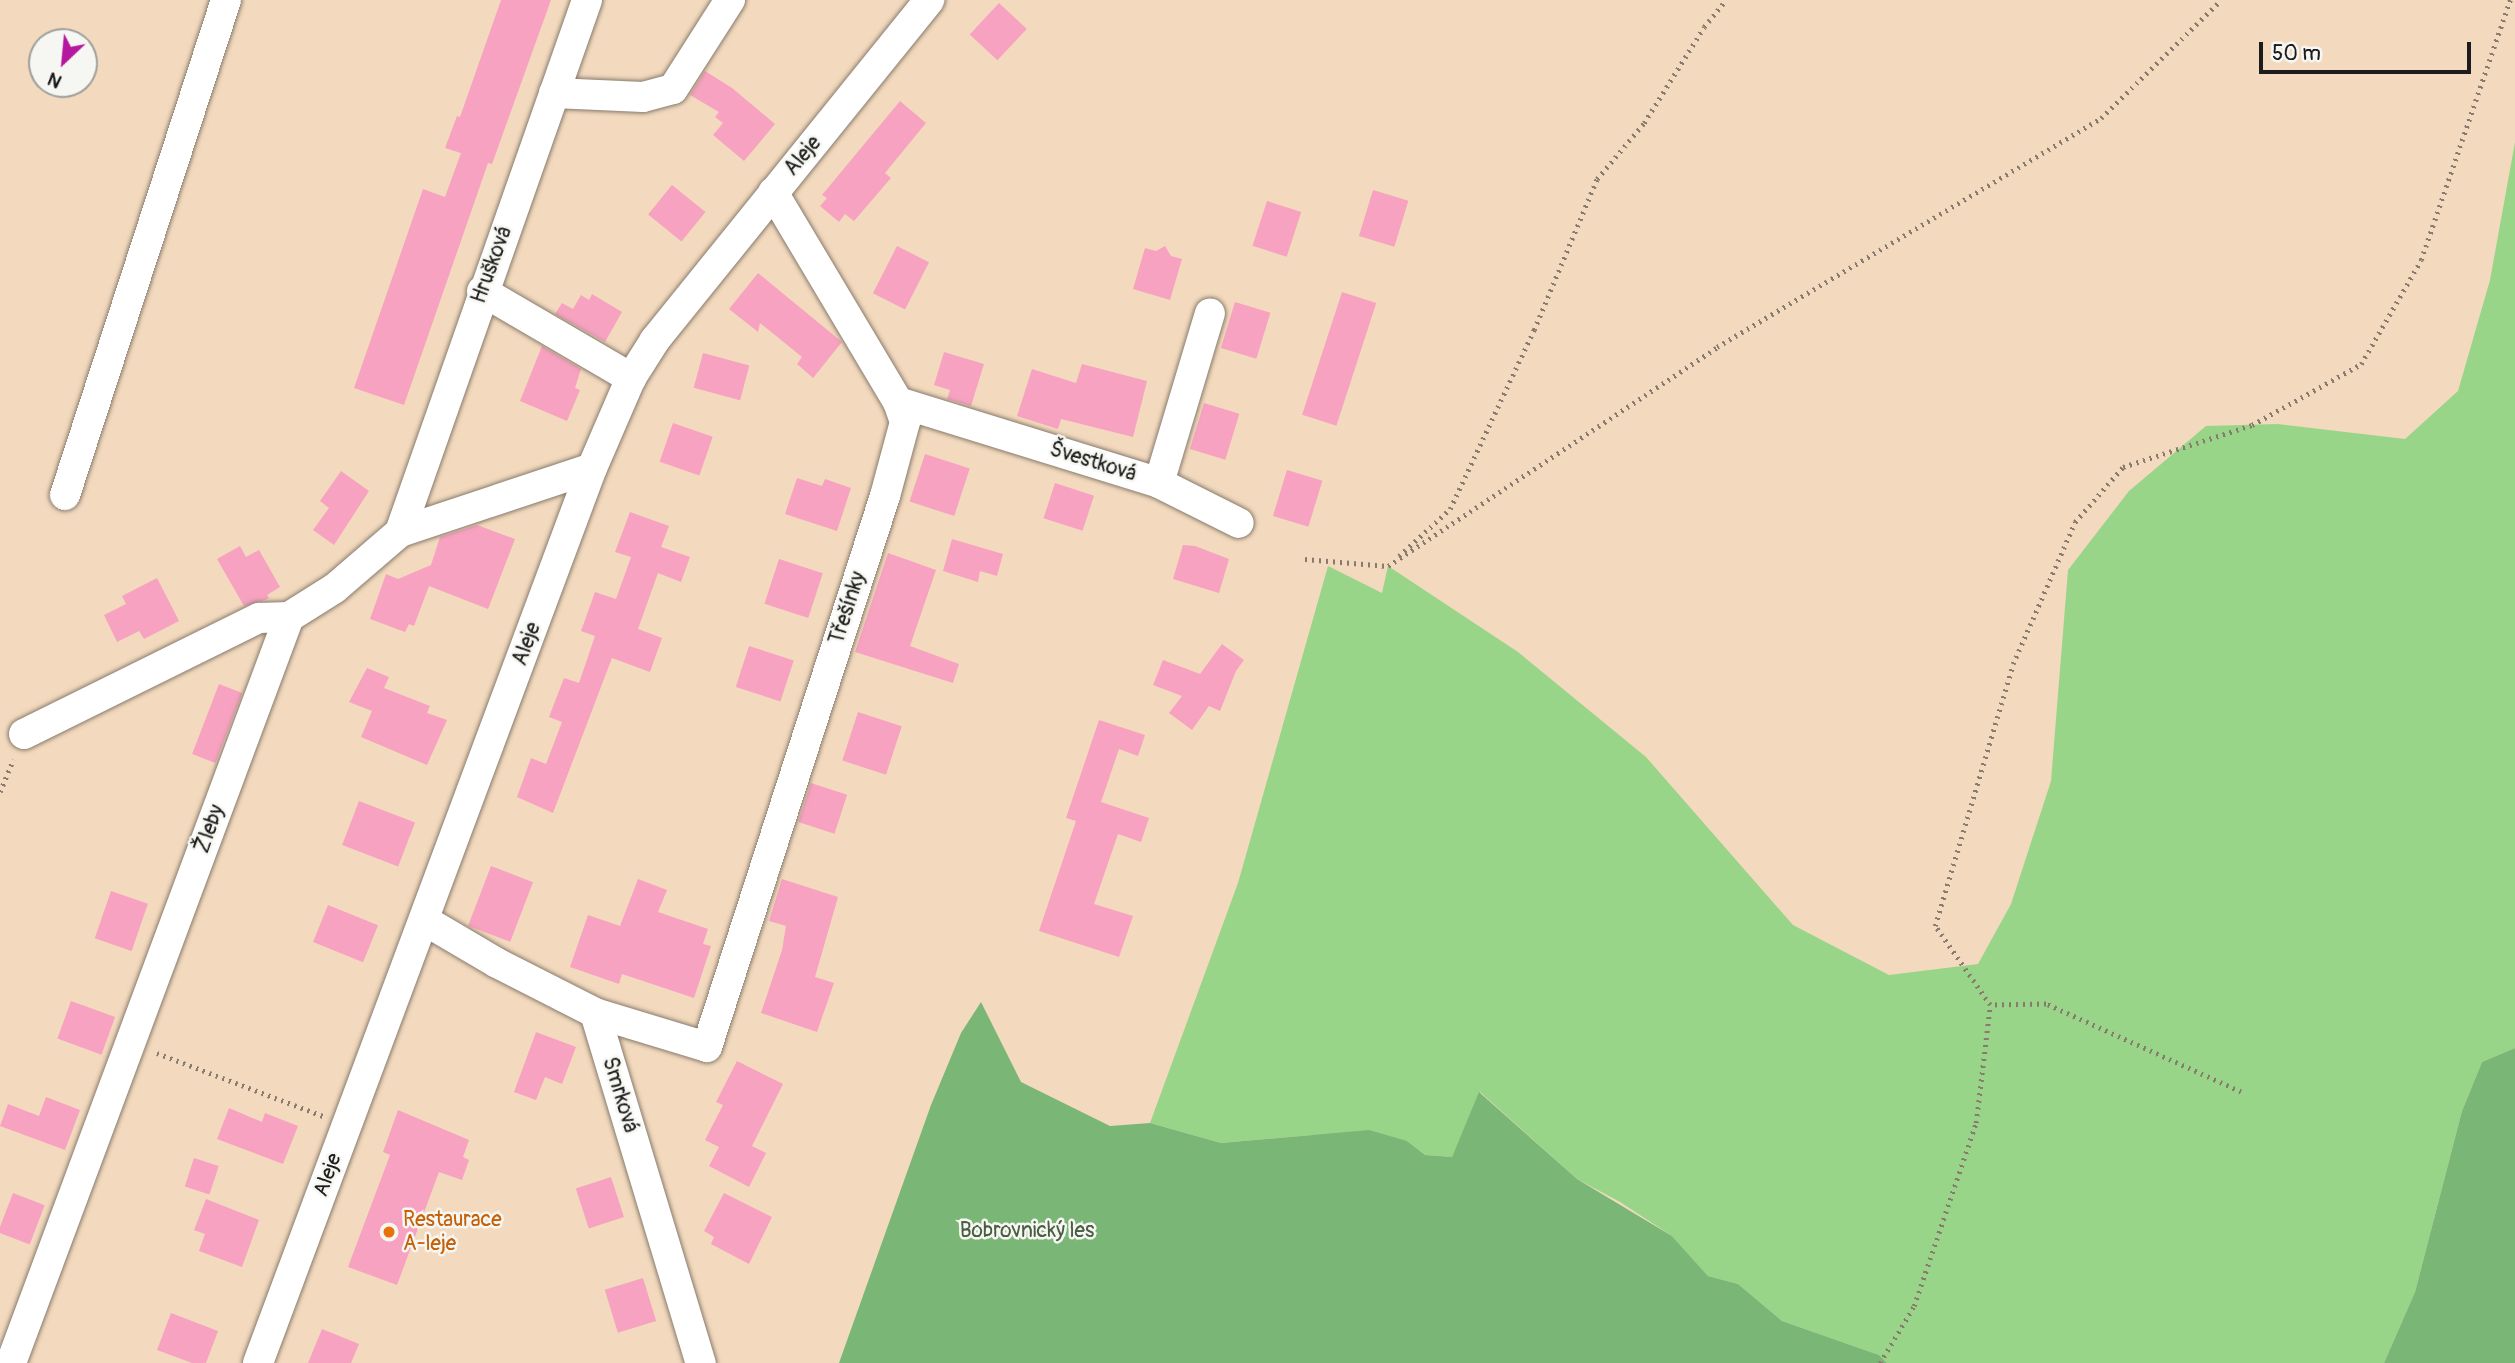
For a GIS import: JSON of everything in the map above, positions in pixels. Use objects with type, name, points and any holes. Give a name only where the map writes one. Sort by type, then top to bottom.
[{"type":"street","points":[[65,495],[226,0]]},
{"type":"street","name":"Hrušková","points":[[400,531],[482,291],[587,0]]},
{"type":"street","points":[[554,93],[643,97],[673,89],[730,0]]},
{"type":"street","name":"Aleje","points":[[258,1363],[592,468],[631,378],[655,340],[929,0]]},
{"type":"street","name":"Třešínky","points":[[595,1013],[707,1047],[885,496],[905,422],[898,402],[773,192]]},
{"type":"street","points":[[482,291],[631,378]]},
{"type":"street","name":"Švestková","points":[[898,402],[1159,483],[1210,313]]},
{"type":"street","points":[[24,734],[259,618],[289,617],[335,588],[400,531],[592,468]]},
{"type":"street","points":[[1159,483],[1239,523]]},
{"type":"street","name":"Žleby","points":[[10,1363],[289,617]]},
{"type":"street","points":[[424,920],[497,963],[595,1013]]},
{"type":"street","name":"Smrková","points":[[595,1013],[701,1363]]},
{"type":"path","points":[[1388,566],[1450,509],[1534,330],[1597,179],[1644,122],[1704,27],[1726,0]]},
{"type":"path","points":[[1305,559],[1388,566],[1717,347],[2101,118],[2221,0]]},
{"type":"path","points":[[1880,1363],[1913,1306],[1976,1123],[1990,1005],[1935,926],[2012,664],[2075,522],[2123,467],[2252,425],[2361,364],[2421,260],[2510,0]]},
{"type":"path","points":[[0,792],[24,734]]},
{"type":"path","points":[[1990,1005],[2046,1004],[2241,1092]]},
{"type":"path","points":[[130,1042],[346,1125]]},
{"type":"green space","points":[[2515,142],[2515,1048],[2482,1062],[2462,1111],[2415,1292],[2384,1363],[1887,1363],[1879,1355],[1782,1321],[1738,1284],[1708,1276],[1672,1236],[1620,1202],[1577,1179],[1480,1092],[1452,1157],[1425,1155],[1407,1141],[1312,1135],[1221,1143],[1150,1123],[1238,883],[1328,566],[1382,593],[1388,566],[1518,652],[1646,757],[1793,925],[1889,975],[1978,964],[2011,904],[2051,781],[2068,570],[2129,491],[2206,426],[2278,424],[2405,439],[2458,391],[2490,280]]},
{"type":"green space","name":"Bobrovnický les","points":[[981,1002],[1021,1082],[1110,1126],[1150,1123],[1221,1143],[1369,1130],[1407,1141],[1425,1155],[1452,1157],[1479,1092],[1577,1179],[1672,1236],[1708,1276],[1738,1284],[1782,1321],[1879,1355],[1887,1363],[839,1363],[931,1105],[961,1033]]},
{"type":"green space","points":[[2515,1048],[2515,1363],[2384,1363],[2415,1292],[2462,1111],[2482,1062]]},
{"type":"building","points":[[501,0],[551,0],[492,164],[488,163],[404,405],[354,388],[423,189],[445,197],[461,153],[445,148],[457,116],[460,117]]},
{"type":"building","points":[[999,3],[1027,29],[997,60],[970,34]]},
{"type":"building","points":[[705,71],[732,88],[775,124],[744,161],[713,135],[723,123],[715,117],[719,112],[690,95]]},
{"type":"building","points":[[900,101],[926,123],[885,173],[891,178],[854,221],[845,214],[839,222],[820,206],[827,198],[822,195]]},
{"type":"building","points":[[672,185],[705,212],[682,242],[648,215]]},
{"type":"building","points":[[1373,190],[1408,201],[1394,247],[1359,236]]},
{"type":"building","points":[[1267,201],[1301,212],[1287,257],[1252,246]]},
{"type":"building","points":[[897,246],[929,262],[905,310],[873,293]]},
{"type":"building","points":[[1165,246],[1171,256],[1182,259],[1170,300],[1133,289],[1145,248],[1156,251]]},
{"type":"building","points":[[758,273],[842,342],[813,378],[797,364],[802,357],[760,323],[758,332],[729,309]]},
{"type":"building","points":[[1342,292],[1376,303],[1336,426],[1302,415]]},
{"type":"building","points":[[592,294],[622,312],[605,342],[555,314],[562,303],[573,309],[581,295],[589,300]]},
{"type":"building","points":[[1235,302],[1270,313],[1256,359],[1221,348]]},
{"type":"building","points":[[542,346],[581,369],[575,388],[580,390],[567,421],[520,401]]},
{"type":"building","points":[[944,352],[984,364],[971,406],[947,399],[950,390],[934,385]]},
{"type":"building","points":[[703,353],[749,365],[740,400],[694,388]]},
{"type":"building","points":[[1082,364],[1147,381],[1133,437],[1061,419],[1058,429],[1017,416],[1032,369],[1076,383]]},
{"type":"building","points":[[1204,403],[1239,414],[1225,460],[1190,449]]},
{"type":"building","points":[[673,423],[713,437],[699,475],[660,462]]},
{"type":"building","points":[[925,454],[970,469],[954,516],[910,502]]},
{"type":"building","points":[[1287,470],[1322,481],[1308,527],[1273,516]]},
{"type":"building","points":[[341,471],[369,491],[334,545],[313,530],[329,508],[320,501]]},
{"type":"building","points":[[797,478],[822,486],[825,479],[851,488],[837,531],[785,514]]},
{"type":"building","points":[[1055,483],[1094,496],[1083,531],[1044,518]]},
{"type":"building","points":[[630,512],[669,526],[661,547],[690,557],[681,582],[658,573],[638,629],[662,638],[650,672],[612,658],[553,813],[517,797],[531,758],[546,764],[562,722],[549,717],[564,678],[579,683],[595,636],[581,631],[595,592],[616,599],[631,557],[615,552]]},
{"type":"building","points":[[477,525],[515,539],[488,609],[429,586],[414,626],[409,624],[405,632],[370,619],[386,574],[398,579],[431,565],[440,537]]},
{"type":"building","points":[[952,539],[1003,554],[997,576],[980,571],[978,582],[943,571]]},
{"type":"building","points":[[1183,545],[1195,546],[1229,559],[1219,593],[1173,579]]},
{"type":"building","points":[[240,546],[246,557],[259,550],[280,587],[267,595],[269,598],[244,606],[217,559]]},
{"type":"building","points":[[888,553],[936,570],[910,646],[959,664],[953,683],[855,652]]},
{"type":"building","points":[[779,559],[823,573],[808,618],[764,604]]},
{"type":"building","points":[[157,578],[179,621],[144,639],[139,631],[117,642],[104,615],[126,604],[122,596]]},
{"type":"building","points":[[1222,644],[1244,660],[1236,671],[1220,711],[1209,706],[1192,730],[1169,713],[1182,696],[1153,685],[1163,660],[1200,674]]},
{"type":"building","points":[[749,646],[794,661],[780,701],[736,687]]},
{"type":"building","points":[[367,668],[389,677],[384,688],[430,706],[427,713],[447,720],[427,765],[361,737],[372,711],[349,702]]},
{"type":"building","points":[[219,684],[242,693],[215,763],[192,754]]},
{"type":"building","points":[[858,712],[902,726],[886,775],[842,761]]},
{"type":"building","points":[[1099,720],[1145,735],[1138,756],[1119,749],[1101,802],[1149,818],[1141,842],[1118,834],[1094,904],[1133,916],[1119,957],[1039,931],[1076,821],[1066,818]]},
{"type":"building","points":[[811,783],[847,795],[834,834],[798,822]]},
{"type":"building","points":[[359,801],[415,823],[398,866],[342,845]]},
{"type":"building","points":[[491,866],[533,882],[510,942],[468,926]]},
{"type":"building","points":[[638,879],[667,890],[658,912],[708,929],[703,944],[711,946],[694,998],[622,974],[619,984],[570,967],[588,915],[620,926]]},
{"type":"building","points":[[782,879],[838,897],[815,977],[834,983],[817,1032],[761,1013],[782,950],[786,926],[769,921]]},
{"type":"building","points":[[111,891],[148,904],[132,951],[95,938]]},
{"type":"building","points":[[328,905],[378,925],[363,962],[313,942]]},
{"type":"building","points":[[71,1001],[115,1017],[101,1055],[57,1039]]},
{"type":"building","points":[[536,1032],[576,1047],[562,1084],[545,1077],[536,1100],[514,1092]]},
{"type":"building","points":[[737,1061],[783,1084],[752,1146],[766,1153],[749,1187],[709,1166],[719,1147],[705,1140],[723,1105],[716,1102]]},
{"type":"building","points":[[46,1097],[80,1110],[65,1150],[0,1126],[8,1104],[39,1116]]},
{"type":"building","points":[[229,1108],[262,1122],[265,1113],[298,1126],[283,1164],[217,1139]]},
{"type":"building","points":[[398,1110],[469,1140],[463,1157],[469,1160],[462,1180],[439,1172],[397,1285],[348,1267],[390,1155],[383,1152]]},
{"type":"building","points":[[194,1158],[219,1166],[209,1195],[185,1187]]},
{"type":"building","points":[[611,1177],[624,1217],[589,1228],[576,1188]]},
{"type":"building","points":[[13,1193],[45,1205],[30,1244],[0,1233]]},
{"type":"building","points":[[724,1193],[772,1217],[749,1264],[711,1244],[714,1237],[704,1231]]},
{"type":"building","points":[[206,1199],[259,1220],[242,1267],[199,1251],[205,1234],[194,1230]]},
{"type":"building","points":[[643,1278],[656,1321],[618,1333],[605,1290]]},
{"type":"building","points":[[171,1313],[218,1331],[206,1363],[192,1363],[157,1350]]},
{"type":"building","points":[[322,1329],[359,1344],[351,1363],[308,1363]]},
{"type":"place","name":"Restaurace A-leje","points":[[389,1232]]}]
